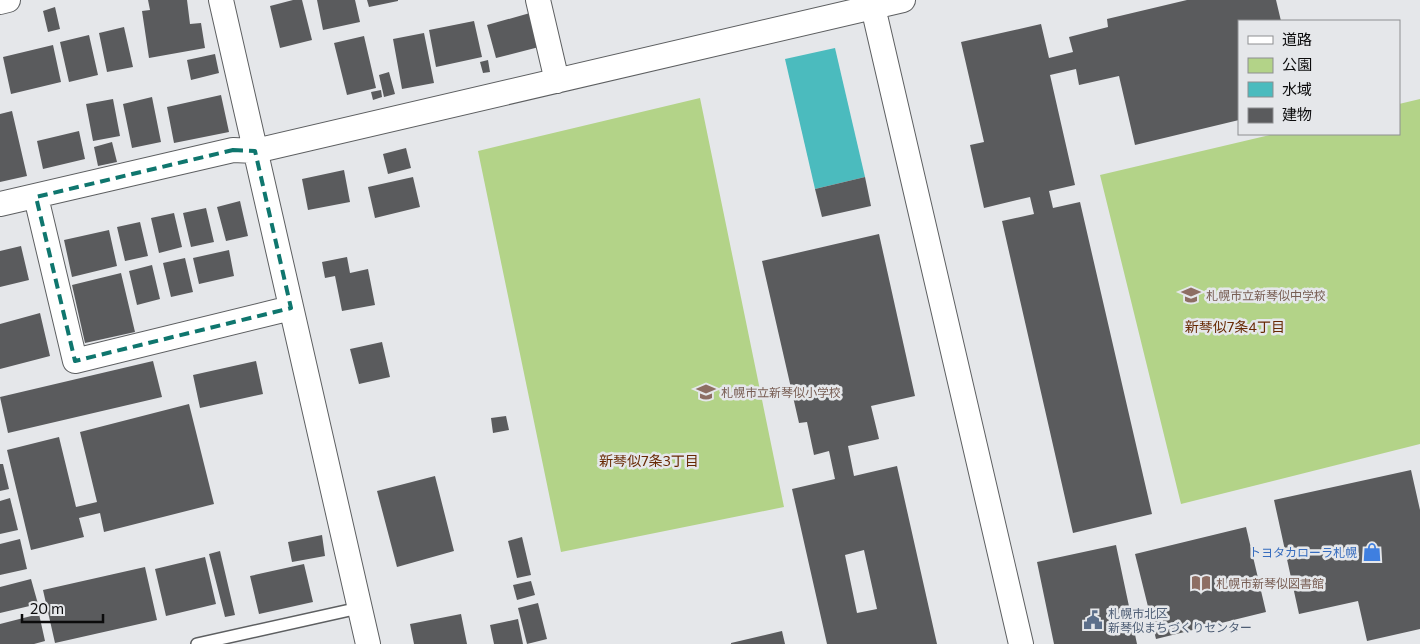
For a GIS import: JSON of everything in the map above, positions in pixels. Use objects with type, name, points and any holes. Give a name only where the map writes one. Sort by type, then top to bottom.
[{"type":"street","points":[[0,2],[8,0]]},
{"type":"street","points":[[221,0],[368,644]]},
{"type":"street","points":[[538,0],[557,81]]},
{"type":"street","points":[[0,204],[233,150],[255,151],[903,0]]},
{"type":"street","points":[[873,7],[1021,644]]},
{"type":"street","points":[[36,197],[75,361],[291,308]]},
{"type":"lane","points":[[197,644],[359,608]]},
{"type":"highlighted area","points":[[233,150],[255,151],[291,308],[75,361],[36,197]]},
{"type":"green space","points":[[700,98],[784,507],[561,552],[478,151]]},
{"type":"green space","points":[[1420,99],[1420,444],[1181,504],[1100,175],[1270,135],[1400,135],[1400,104]]},
{"type":"water","points":[[835,48],[865,177],[815,189],[785,59]]},
{"type":"building","points":[[148,0],[187,0],[190,24],[201,23],[205,48],[149,58],[142,11],[150,10]]},
{"type":"building","points":[[293,0],[302,0],[312,40],[280,48],[270,6]]},
{"type":"building","points":[[317,0],[355,0],[360,22],[323,30]]},
{"type":"building","points":[[367,0],[398,0],[398,1],[369,7]]},
{"type":"building","points":[[1187,0],[1276,0],[1281,20],[1238,20],[1238,120],[1135,145],[1119,76],[1079,85],[1076,69],[1050,75],[1075,185],[1049,191],[1053,208],[1080,202],[1152,514],[1073,533],[1002,221],[1034,214],[1030,197],[984,208],[970,145],[984,142],[961,42],[1041,24],[1049,58],[1073,52],[1069,37],[1108,27],[1107,19]]},
{"type":"building","points":[[55,7],[60,29],[48,32],[43,11]]},
{"type":"building","points":[[530,13],[539,47],[496,58],[487,25]]},
{"type":"building","points":[[474,21],[482,57],[436,67],[429,30]]},
{"type":"building","points":[[124,27],[133,67],[107,72],[99,33]]},
{"type":"building","points":[[424,33],[434,83],[402,89],[393,39]]},
{"type":"building","points":[[89,35],[98,75],[69,82],[60,42]]},
{"type":"building","points":[[364,36],[376,88],[347,95],[334,43]]},
{"type":"building","points":[[53,45],[61,82],[11,94],[3,57]]},
{"type":"building","points":[[215,54],[219,73],[191,80],[187,60]]},
{"type":"building","points":[[488,60],[490,72],[483,73],[480,62]]},
{"type":"building","points":[[389,72],[395,94],[384,97],[379,75]]},
{"type":"building","points":[[381,90],[382,97],[373,100],[371,92]]},
{"type":"building","points":[[221,95],[229,132],[174,143],[167,107]]},
{"type":"building","points":[[152,97],[161,142],[132,148],[123,104]]},
{"type":"building","points":[[113,99],[120,136],[93,141],[86,104]]},
{"type":"building","points":[[12,111],[27,176],[0,182],[0,114]]},
{"type":"building","points":[[79,131],[85,159],[43,169],[37,141]]},
{"type":"building","points":[[112,142],[117,162],[98,166],[94,147]]},
{"type":"building","points":[[406,148],[411,168],[388,174],[383,154]]},
{"type":"building","points":[[344,170],[350,202],[308,210],[302,179]]},
{"type":"building","points":[[413,177],[420,207],[375,218],[368,187]]},
{"type":"building","points":[[865,177],[871,206],[822,217],[815,189]]},
{"type":"building","points":[[240,201],[248,236],[226,241],[217,207]]},
{"type":"building","points":[[206,208],[214,242],[191,247],[183,213]]},
{"type":"building","points":[[174,213],[182,247],[159,253],[151,218]]},
{"type":"building","points":[[140,222],[148,256],[125,261],[117,227]]},
{"type":"building","points":[[109,230],[117,266],[72,277],[64,240]]},
{"type":"building","points":[[879,234],[915,396],[871,406],[879,439],[848,446],[854,476],[897,466],[937,644],[827,644],[792,489],[835,479],[829,451],[814,455],[807,422],[799,423],[762,261]],"holes":[[[864,550],[877,609],[857,613],[845,555]]]},
{"type":"building","points":[[21,246],[29,280],[0,287],[0,251]]},
{"type":"building","points":[[229,250],[234,276],[199,284],[193,258]]},
{"type":"building","points":[[347,257],[350,273],[368,269],[375,305],[342,311],[335,276],[325,278],[322,262]]},
{"type":"building","points":[[185,258],[193,292],[171,297],[163,263]]},
{"type":"building","points":[[152,265],[160,299],[137,305],[129,271]]},
{"type":"building","points":[[121,273],[135,332],[85,343],[72,285]]},
{"type":"building","points":[[40,313],[50,356],[0,369],[0,324]]},
{"type":"building","points":[[382,342],[390,377],[359,384],[350,349]]},
{"type":"building","points":[[153,361],[162,397],[8,433],[0,397]]},
{"type":"building","points":[[256,361],[263,394],[200,408],[193,375]]},
{"type":"building","points":[[189,404],[214,504],[104,532],[100,513],[79,518],[84,537],[31,550],[7,450],[59,437],[76,507],[97,502],[80,432]]},
{"type":"building","points":[[506,416],[509,430],[493,433],[491,418]]},
{"type":"building","points":[[0,464],[3,464],[9,489],[0,491]]},
{"type":"building","points":[[1411,470],[1420,510],[1420,629],[1367,641],[1358,601],[1299,614],[1274,500]]},
{"type":"building","points":[[435,476],[454,551],[397,567],[377,491]]},
{"type":"building","points":[[10,498],[18,530],[0,534],[0,501]]},
{"type":"building","name":"札幌市新琴似図書館","points":[[1246,527],[1266,612],[1156,639],[1135,554]]},
{"type":"building","points":[[322,535],[325,556],[292,562],[288,542]]},
{"type":"building","points":[[522,537],[531,575],[517,578],[508,541]]},
{"type":"building","points":[[20,539],[27,569],[0,575],[0,544]]},
{"type":"building","points":[[1116,545],[1137,644],[1054,644],[1037,562]]},
{"type":"building","points":[[220,551],[235,615],[225,617],[209,554]]},
{"type":"building","points":[[205,557],[216,604],[166,616],[155,569]]},
{"type":"building","points":[[304,564],[313,602],[259,614],[250,576]]},
{"type":"building","points":[[145,567],[157,620],[55,643],[43,590]]},
{"type":"building","points":[[31,579],[38,604],[0,613],[0,587]]},
{"type":"building","points":[[531,581],[535,595],[517,600],[513,585]]},
{"type":"building","points":[[538,603],[547,639],[527,644],[518,608]]},
{"type":"building","points":[[39,614],[45,641],[34,644],[0,644],[0,624]]},
{"type":"building","points":[[461,614],[467,644],[414,644],[410,624]]},
{"type":"building","points":[[518,619],[523,644],[494,644],[490,625]]},
{"type":"building","points":[[782,631],[785,644],[731,644],[731,643]]},
{"type":"place","name":"札幌市立新琴似中学校","points":[[1191,295]]},
{"type":"place","name":"札幌市立新琴似小学校","points":[[706,392]]},
{"type":"place","name":"トヨタカローラ札幌","points":[[1372,552]]},
{"type":"place","name":"札幌市新琴似図書館","points":[[1201,583]]},
{"type":"place","name":"札幌市北区 新琴似まちづくりセンター","points":[[1093,620]]},
{"type":"district","name":"新琴似7条4丁目","points":[[1235,326]]},
{"type":"district","name":"新琴似7条3丁目","points":[[649,460]]}]
